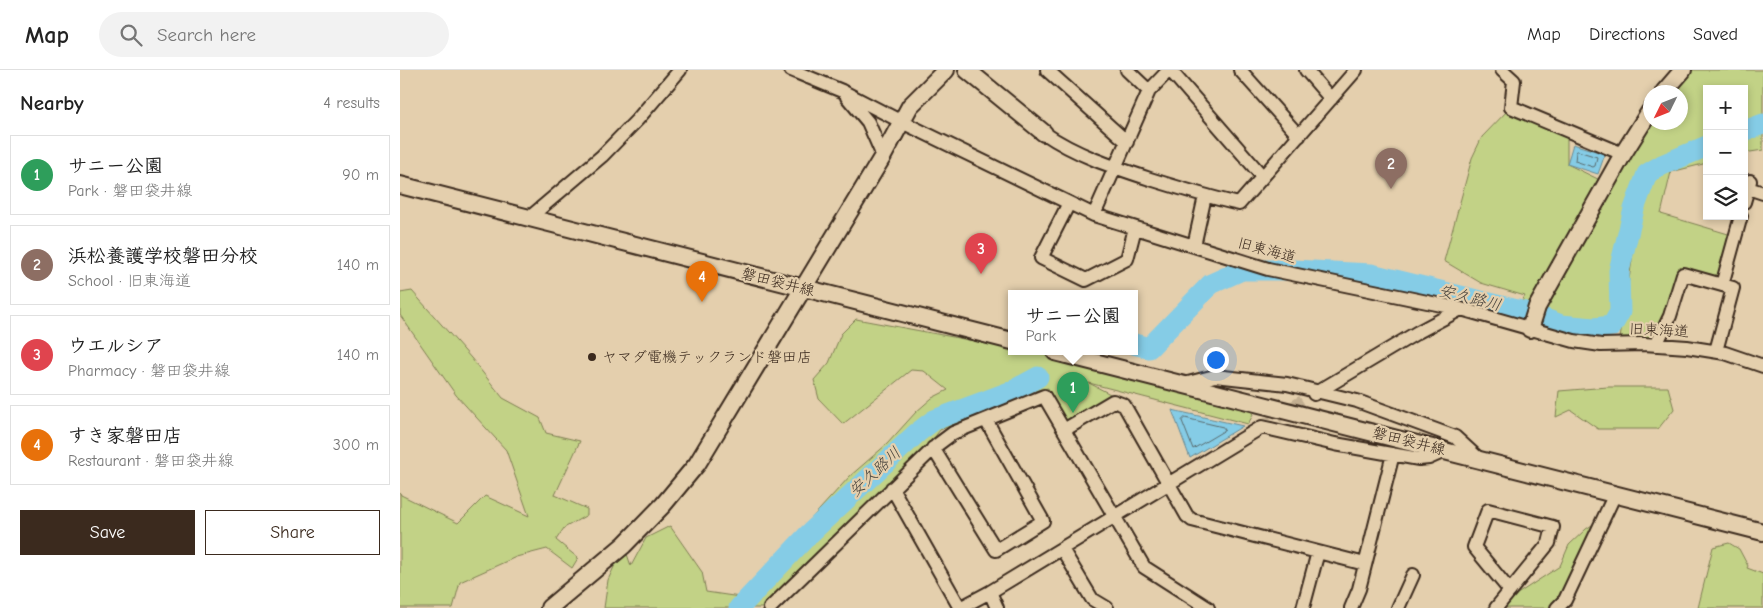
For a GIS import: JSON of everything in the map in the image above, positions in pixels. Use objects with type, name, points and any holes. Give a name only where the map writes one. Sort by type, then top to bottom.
[{"type":"main road","points":[[549,608],[624,545],[663,506],[697,464],[883,156],[910,106],[946,70]]},
{"type":"main road","points":[[967,70],[1044,133]]},
{"type":"main road","points":[[1670,85],[1683,70]]},
{"type":"main road","points":[[1530,329],[1537,307],[1622,154],[1643,122]]},
{"type":"main road","name":"磐田袋井線","points":[[400,185],[1008,340]]},
{"type":"main road","name":"磐田袋井線","points":[[1068,355],[1763,532]]},
{"type":"street","points":[[529,218],[602,156],[637,120],[680,70]]},
{"type":"street","name":"旧東海道","points":[[791,70],[842,91],[1094,215],[1268,269],[1461,309],[1574,341],[1601,345],[1687,347],[1733,355],[1763,366]]},
{"type":"street","points":[[1047,70],[1127,142]]},
{"type":"street","points":[[1127,70],[1149,91]]},
{"type":"street","points":[[1094,215],[1149,91],[1169,70],[1262,176]]},
{"type":"street","points":[[1240,70],[1299,136]]},
{"type":"street","points":[[1306,70],[1331,100]]},
{"type":"street","points":[[1044,133],[1064,146],[1116,168],[1205,196],[1239,204],[1356,70]]},
{"type":"street","points":[[1502,70],[1514,81],[1511,107],[1622,154]]},
{"type":"street","points":[[842,91],[868,122],[883,156]]},
{"type":"street","points":[[1748,188],[1749,185],[1763,193]]},
{"type":"street","points":[[1194,246],[1205,196]]},
{"type":"street","points":[[1069,203],[1042,258],[1086,280],[1127,259],[1135,228]]},
{"type":"street","points":[[1722,285],[1739,220]]},
{"type":"street","points":[[1656,345],[1670,316],[1683,274],[1734,288],[1716,351]]},
{"type":"street","points":[[1312,395],[1418,332],[1461,309]]},
{"type":"street","points":[[1184,384],[1215,376],[1288,384],[1312,395],[1357,401],[1455,437],[1478,458]]},
{"type":"street","points":[[770,608],[933,448],[953,433],[1044,396],[1144,567],[1208,608]]},
{"type":"street","points":[[1064,430],[1112,401],[1124,405],[1168,484],[1187,516],[1192,520],[1365,564]]},
{"type":"street","points":[[933,448],[996,550],[1042,521],[986,420]]},
{"type":"street","points":[[892,488],[960,608],[987,594],[1262,427],[1335,444],[1419,459],[1429,458],[1446,450]]},
{"type":"street","points":[[1351,608],[1359,589],[1392,454]]},
{"type":"street","points":[[1557,608],[1565,600],[1615,494]]},
{"type":"street","points":[[1496,608],[1510,591],[1549,543],[1553,527],[1488,510],[1474,547],[1510,591]]},
{"type":"street","points":[[1062,549],[1092,599],[1107,608]]},
{"type":"street","points":[[1303,608],[1318,552]]},
{"type":"street","points":[[1398,608],[1413,575]]},
{"type":"street","points":[[987,594],[988,608]]},
{"type":"street","points":[[987,594],[997,608]]},
{"type":"green space","points":[[1692,70],[1763,70],[1763,150],[1748,152],[1748,85],[1703,85],[1703,164],[1671,172],[1661,214],[1735,236],[1723,281],[1682,270],[1654,345],[1619,345],[1634,247],[1620,312],[1601,327],[1553,322],[1522,301],[1525,296],[1481,283],[1444,261],[1472,158],[1482,137],[1511,107],[1567,131],[1567,164],[1604,182],[1644,130],[1688,130],[1688,85],[1678,85]]},
{"type":"green space","points":[[412,291],[471,358],[503,398],[540,418],[546,433],[580,441],[555,495],[587,509],[587,515],[564,528],[556,540],[578,558],[572,568],[547,549],[516,557],[460,582],[453,608],[400,608],[400,493],[458,523],[485,496],[529,516],[506,450],[456,395],[400,315],[400,293]]},
{"type":"green space","points":[[856,319],[1008,347],[1008,355],[1052,355],[1105,364],[1247,400],[1253,415],[1248,424],[1089,383],[1114,396],[1064,430],[1048,388],[1034,391],[940,430],[910,470],[769,608],[604,608],[608,580],[624,545],[631,566],[646,538],[670,526],[702,572],[706,592],[740,597],[850,476],[887,444],[916,412],[932,398],[948,390],[924,371],[911,370],[843,424],[819,399],[814,380],[829,363],[841,334]]},
{"type":"green space","points":[[1608,387],[1668,387],[1674,409],[1658,429],[1598,429],[1571,410],[1556,417],[1559,391]]},
{"type":"green space","points":[[1604,517],[1562,608],[1496,608],[1560,566],[1569,545],[1586,529]]},
{"type":"green space","points":[[1729,543],[1739,549],[1748,566],[1747,568],[1763,574],[1763,608],[1698,608],[1713,547]]},
{"type":"water","points":[[1573,144],[1605,154],[1598,174],[1567,164]]},
{"type":"water","points":[[1172,410],[1243,426],[1190,458]]},
{"type":"waterway","name":"安久路川","points":[[1747,130],[1763,124]]},
{"type":"waterway","name":"安久路川","points":[[1138,345],[1149,348],[1211,284],[1242,270],[1293,270],[1371,274],[1525,312],[1561,325],[1594,328],[1612,326],[1620,312],[1619,271],[1634,209],[1647,174],[1662,165],[1703,148]]},
{"type":"waterway","name":"安久路川","points":[[739,608],[808,535],[917,433],[934,420],[1012,391],[1038,377]]},
{"type":"tunnel","points":[[1262,427],[1307,398]]},
{"type":"place","name":"浜松養護学校磐田分校","points":[[1391,189]]},
{"type":"place","name":"ウエルシア","points":[[981,274]]},
{"type":"place","name":"すき家磐田店","points":[[702,302]]},
{"type":"place","name":"ヤマダ電機テックランド磐田店","points":[[592,357]]},
{"type":"place","name":"サニー公園","points":[[1073,413]]}]
